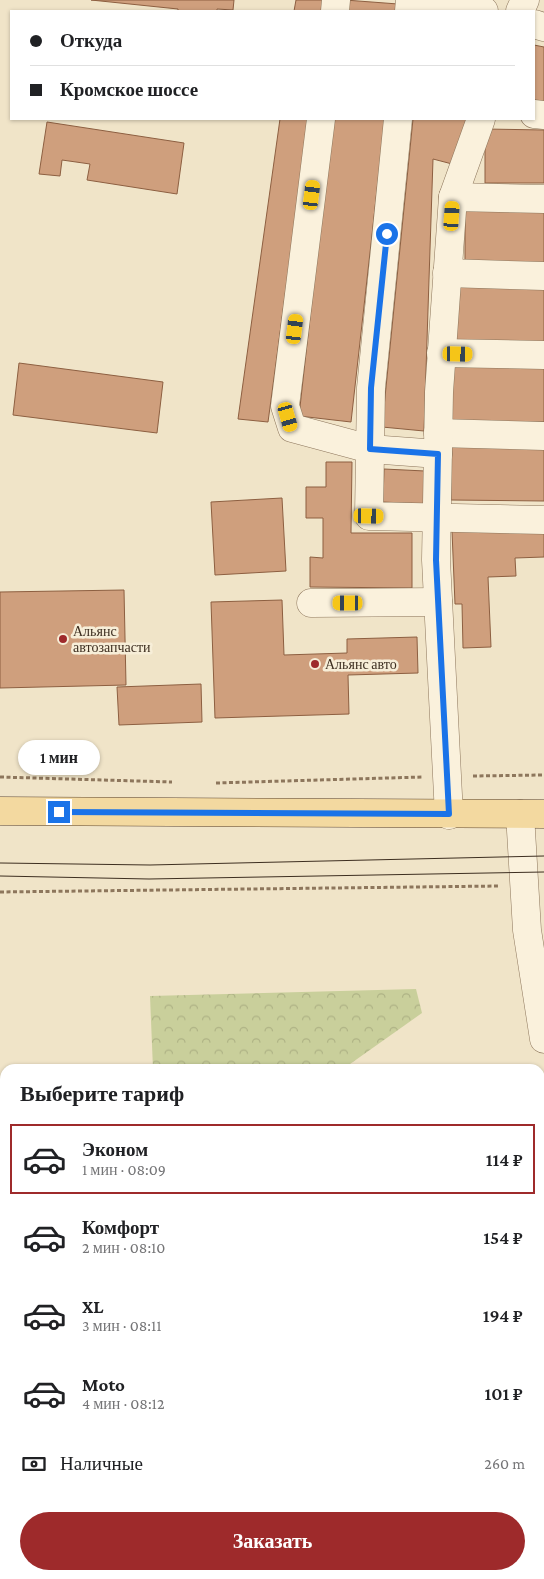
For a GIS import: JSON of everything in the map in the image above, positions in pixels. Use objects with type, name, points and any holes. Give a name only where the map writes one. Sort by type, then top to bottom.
[{"type":"main road","points":[[0,811],[532,814]]},
{"type":"lane","points":[[430,0],[479,10]]},
{"type":"lane","points":[[321,120],[285,406],[292,428],[370,449],[544,436]]},
{"type":"lane","points":[[398,120],[371,388],[369,516],[544,520]]},
{"type":"lane","points":[[449,814],[438,602],[436,517],[442,354],[453,197],[482,120]]},
{"type":"lane","points":[[453,197],[544,199]]},
{"type":"lane","points":[[448,274],[544,276]]},
{"type":"lane","points":[[442,354],[544,355]]},
{"type":"lane","points":[[311,603],[438,602]]},
{"type":"lane","points":[[532,814],[524,886],[527,930],[544,1039]]},
{"type":"path","points":[[206,783],[544,775]]},
{"type":"path","points":[[0,777],[177,782]]},
{"type":"path","points":[[0,892],[524,886]]},
{"type":"green space","points":[[416,989],[422,1013],[350,1064],[153,1064],[150,996]]},
{"type":"building","points":[[91,0],[234,0],[233,10],[178,9]]},
{"type":"building","points":[[296,0],[326,0],[324,10],[294,10]]},
{"type":"building","points":[[345,0],[398,4],[397,10],[344,10]]},
{"type":"building","points":[[535,45],[544,47],[544,102],[535,100]]},
{"type":"building","points":[[280,120],[309,120],[268,422],[238,419]]},
{"type":"building","points":[[332,120],[385,120],[351,422],[299,416]]},
{"type":"building","points":[[413,120],[471,120],[456,165],[433,159],[424,431],[382,427]]},
{"type":"building","points":[[47,122],[184,143],[177,194],[87,180],[90,164],[62,160],[60,176],[39,174]]},
{"type":"building","points":[[485,129],[544,130],[544,183],[485,183]]},
{"type":"building","points":[[465,208],[544,209],[544,263],[465,263]]},
{"type":"building","points":[[453,287],[544,289],[544,342],[453,340]]},
{"type":"building","points":[[19,363],[163,382],[157,433],[13,415]]},
{"type":"building","points":[[451,367],[544,368],[544,422],[451,421]]},
{"type":"building","points":[[451,447],[544,449],[544,501],[451,500]]},
{"type":"building","points":[[326,462],[352,462],[351,533],[412,533],[412,588],[310,587],[310,557],[323,558],[323,518],[306,518],[306,487],[326,487]]},
{"type":"building","points":[[384,469],[425,471],[424,504],[383,502]]},
{"type":"building","points":[[282,498],[286,571],[215,575],[211,502]]},
{"type":"building","points":[[544,528],[544,557],[515,558],[516,576],[488,577],[491,647],[463,648],[462,604],[455,604],[452,531]]},
{"type":"building","name":"Альянс автозапчасти","points":[[124,590],[126,685],[0,688],[0,592]]},
{"type":"building","name":"Альянс авто","points":[[282,600],[284,655],[347,653],[347,639],[417,637],[418,673],[348,675],[349,714],[215,718],[211,602]]},
{"type":"building","points":[[201,684],[202,722],[119,725],[117,687]]},
{"type":"tram line","points":[[0,863],[150,865],[544,856]]},
{"type":"tram line","points":[[0,876],[149,879],[544,872]]},
{"type":"place","name":"Альянс автозапчасти","points":[[63,639]]},
{"type":"place","name":"Альянс авто","points":[[315,664]]},
{"type":"route","points":[[59,812],[449,814],[436,560],[438,454],[370,449],[371,388],[387,234]]}]
